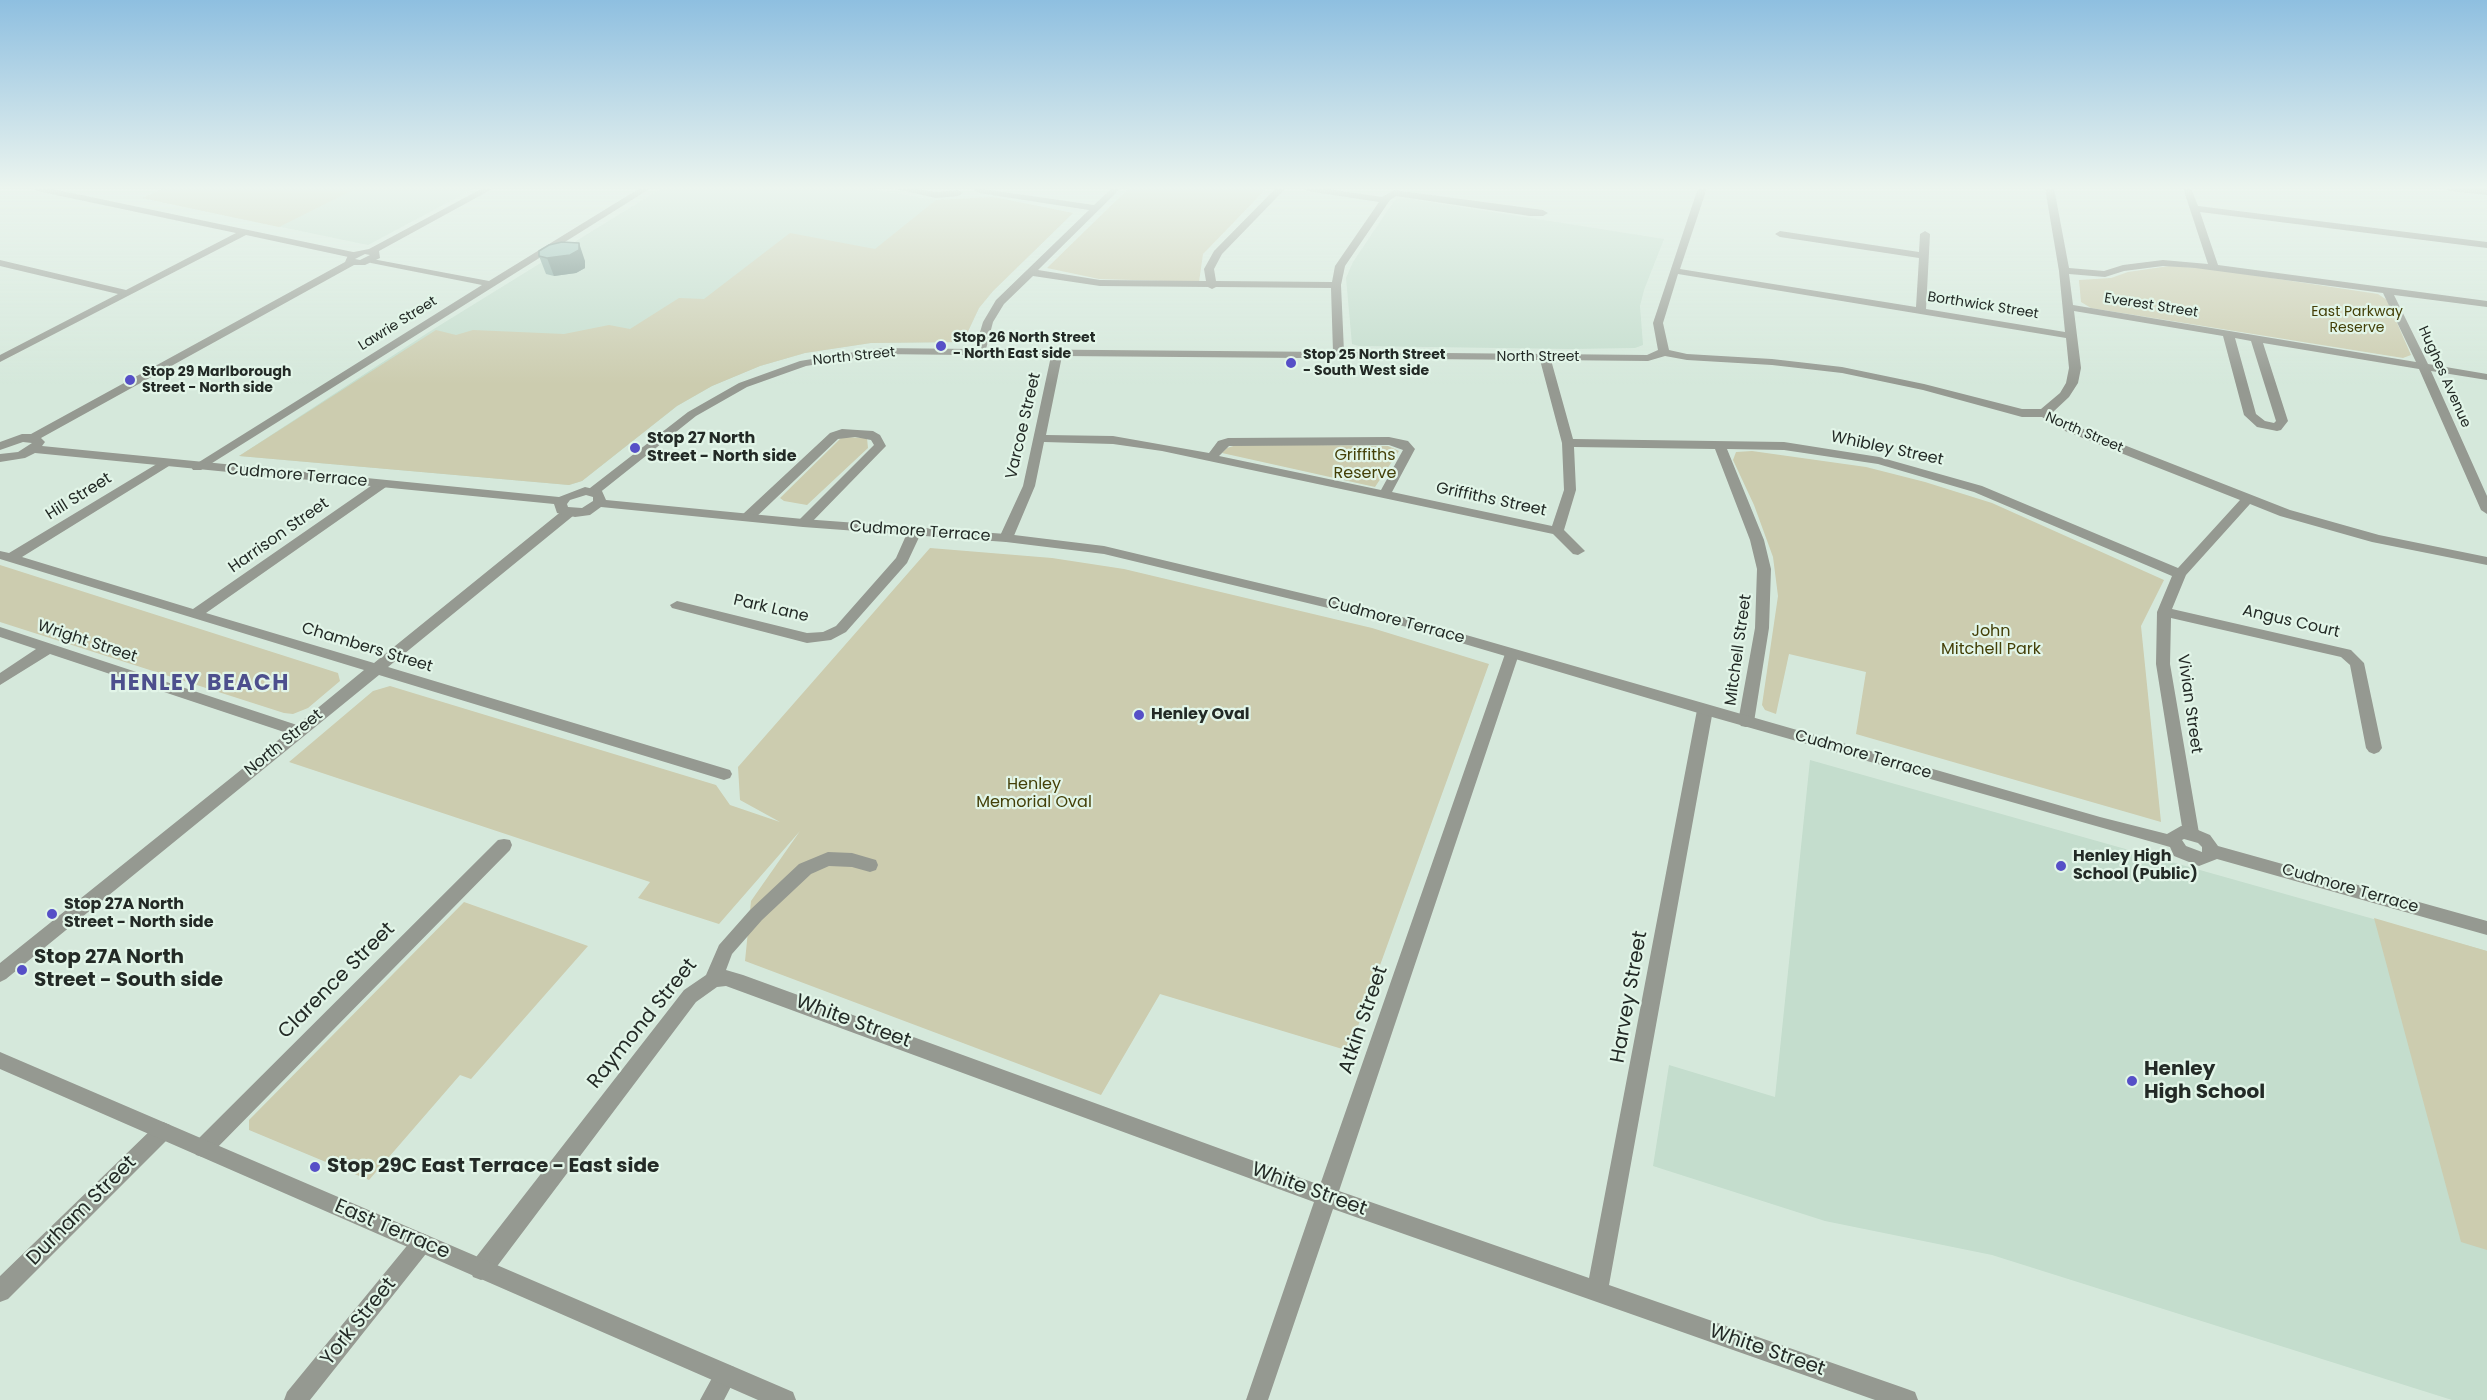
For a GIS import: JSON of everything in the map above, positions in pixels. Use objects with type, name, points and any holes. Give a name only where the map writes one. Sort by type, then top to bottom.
[{"type":"street","points":[[0,359],[204,253]]},
{"type":"street","points":[[330,253],[353,259]]},
{"type":"street","points":[[1,448],[12,458],[353,259],[377,253]]},
{"type":"street","name":"Lawrie Street","points":[[197,467],[540,253]]},
{"type":"street","points":[[979,353],[993,312],[1049,253]]},
{"type":"street","points":[[1212,286],[1209,269],[1218,253]]},
{"type":"street","points":[[1339,356],[1336,285],[1340,266],[1349,253]]},
{"type":"street","points":[[1664,352],[1658,323],[1681,253]]},
{"type":"street","points":[[1906,253],[1923,256],[1921,311]]},
{"type":"street","points":[[2044,413],[2065,395],[2072,383],[2075,368],[2060,253]]},
{"type":"street","points":[[2209,253],[2214,267]]},
{"type":"street","points":[[372,256],[490,284]]},
{"type":"street","points":[[0,263],[127,293]]},
{"type":"street","points":[[2064,271],[2105,273],[2123,267],[2163,263],[2214,267],[2487,304]]},
{"type":"street","name":"Borthwick Street","points":[[1675,271],[2072,336]]},
{"type":"street","points":[[1030,272],[1081,282],[1212,286],[1336,285]]},
{"type":"street","name":"Hughes Avenue","points":[[2387,291],[2424,367],[2487,510]]},
{"type":"street","name":"Everest Street","points":[[2068,307],[2487,377]]},
{"type":"street","points":[[2228,334],[2250,416],[2260,424],[2277,427],[2282,421],[2256,338]]},
{"type":"street","name":"North Street","points":[[596,497],[692,414],[728,393],[765,376],[804,363],[879,351],[1545,358],[1648,358],[1664,352],[1687,357],[1772,362],[1842,370],[1924,387],[2022,413],[2044,413],[2069,428],[2247,499],[2318,524],[2377,539],[2487,561]]},
{"type":"street","name":"Varcoe Street","points":[[1006,538],[1029,486],[1058,354]]},
{"type":"street","name":"Griffiths Street","points":[[1040,438],[1113,440],[1162,447],[1557,531],[1570,490],[1568,443],[1545,358]]},
{"type":"street","points":[[748,517],[834,436],[855,432],[869,434],[876,438],[880,446],[803,523]]},
{"type":"street","points":[[1212,457],[1222,444],[1228,442],[1389,441],[1404,444],[1409,449],[1385,494]]},
{"type":"street","name":"Whibley Street","points":[[1568,443],[1785,446],[1853,456],[1978,489],[2180,574]]},
{"type":"street","name":"Cudmore Terrace","points":[[33,444],[197,467],[382,484],[565,507]]},
{"type":"street","name":"Mitchell Street","points":[[1720,446],[1757,540],[1764,569],[1762,628],[1746,722]]},
{"type":"street","name":"Hill Street","points":[[6,557],[165,463]]},
{"type":"street","name":"Harrison Street","points":[[195,614],[382,484]]},
{"type":"street","points":[[576,492],[596,497],[585,512],[565,507],[576,492]]},
{"type":"street","name":"Cudmore Terrace","points":[[596,497],[803,523],[1006,538],[1104,550],[1160,562],[1336,604],[2100,823],[2174,842],[2180,851],[2193,858],[2206,858],[2212,851],[2487,928]]},
{"type":"street","name":"Vivian Street","points":[[2191,833],[2163,664],[2164,612],[2180,574],[2247,499]]},
{"type":"street","name":"North Street","points":[[0,974],[300,731],[565,507]]},
{"type":"street","name":"Park Lane","points":[[677,604],[807,638],[826,637],[841,629],[902,560],[915,531]]},
{"type":"street","points":[[1557,531],[1578,550]]},
{"type":"street","name":"Chambers Street","points":[[6,557],[724,774]]},
{"type":"street","name":"Angus Court","points":[[2164,612],[2346,653],[2357,663],[2374,748]]},
{"type":"street","name":"Wright Street","points":[[0,632],[300,731]]},
{"type":"street","points":[[0,680],[48,648]]},
{"type":"street","name":"Atkin Street","points":[[1257,1400],[1512,654]]},
{"type":"street","name":"Harvey Street","points":[[1598,1291],[1706,710]]},
{"type":"street","points":[[2174,842],[2175,835],[2181,832],[2191,833],[2204,839],[2212,851]]},
{"type":"street","name":"Clarence Street","points":[[203,1148],[504,845]]},
{"type":"street","name":"Raymond Street","points":[[481,1269],[690,996],[713,980],[725,950],[756,915],[805,869],[828,859],[852,860],[870,865]]},
{"type":"street","name":"White Street","points":[[713,980],[726,978],[737,980],[1327,1197],[1598,1291],[1874,1394],[1907,1400]]},
{"type":"street","name":"East Terrace","points":[[0,1060],[726,1375],[771,1397]]},
{"type":"street","name":"Durham Street","points":[[0,1292],[163,1131]]},
{"type":"street","name":"York Street","points":[[295,1400],[422,1243]]},
{"type":"street","points":[[711,1400],[726,1375]]},
{"type":"shaded area","points":[[556,253],[1032,253],[979,308],[963,342],[871,343],[805,353],[760,366],[712,386],[677,406],[582,481],[569,485],[239,456],[429,332]]},
{"type":"shaded area","points":[[1359,253],[1658,253],[1640,306],[1643,345],[1635,348],[1570,349],[1359,346],[1352,344],[1346,278]]},
{"type":"shaded area","name":"Henley High School","points":[[1810,760],[2487,951],[2487,1400],[2452,1400],[1992,1255],[1825,1221],[1653,1166],[1669,1065],[1775,1097]]},
{"type":"green space","points":[[764,253],[1032,253],[979,308],[963,342],[871,343],[805,353],[760,366],[712,386],[677,406],[582,481],[569,485],[239,456],[436,330],[456,335],[473,330],[564,334],[609,325],[630,329],[679,298],[704,299]]},
{"type":"green space","points":[[1062,253],[1204,253],[1199,282],[1099,279],[1047,268]]},
{"type":"green space","name":"East Parkway Reserve","points":[[2169,266],[2212,269],[2378,294],[2387,300],[2411,355],[2403,358],[2091,308],[2081,302],[2079,280],[2111,278],[2128,272]]},
{"type":"green space","points":[[842,437],[867,438],[868,448],[807,505],[784,501],[780,498]]},
{"type":"green space","name":"Griffiths Reserve","points":[[1240,444],[1388,446],[1399,451],[1375,487],[1222,453],[1227,448]]},
{"type":"green space","name":"John Mitchell Park","points":[[1752,451],[1866,467],[1925,482],[1992,503],[2164,580],[2141,626],[2161,822],[1856,734],[1866,672],[1789,654],[1776,714],[1765,710],[1762,705],[1778,596],[1773,557],[1754,505],[1733,460],[1736,452]]},
{"type":"green space","name":"Henley Memorial Oval","points":[[930,548],[1052,558],[1124,569],[1372,628],[1489,664],[1349,1051],[1160,994],[1101,1095],[745,961],[751,901],[800,831],[719,924],[638,898],[650,882],[289,762],[373,691],[390,686],[716,785],[730,805],[780,822],[740,800],[738,767]]},
{"type":"green space","points":[[0,565],[338,673],[340,681],[308,708],[293,714],[284,713],[0,622]]},
{"type":"green space","points":[[464,902],[588,946],[471,1079],[460,1075],[369,1180],[249,1130],[249,1120]]},
{"type":"green space","points":[[2374,918],[2487,951],[2487,1250],[2461,1242]]},
{"type":"building","points":[[539,253],[573,253],[547,258],[539,256]]},
{"type":"place","name":"Stop 26 North Street - North East side","points":[[941,346]]},
{"type":"place","name":"Stop 25 North Street - South West side","points":[[1291,363]]},
{"type":"place","name":"Stop 29 Marlborough Street - North side","points":[[130,380]]},
{"type":"place","name":"Stop 27 North Street - North side","points":[[635,448]]},
{"type":"place","name":"Henley Oval","points":[[1139,715]]},
{"type":"place","name":"Henley High School (Public)","points":[[2061,866]]},
{"type":"place","name":"Stop 27A North Street - North side","points":[[52,914]]},
{"type":"place","name":"Stop 27A North Street - South side","points":[[22,970]]},
{"type":"place","name":"Henley High School","points":[[2132,1081]]},
{"type":"place","name":"Stop 29C East Terrace - East side","points":[[315,1167]]},
{"type":"district","name":"HENLEY BEACH","points":[[200,684]]}]
